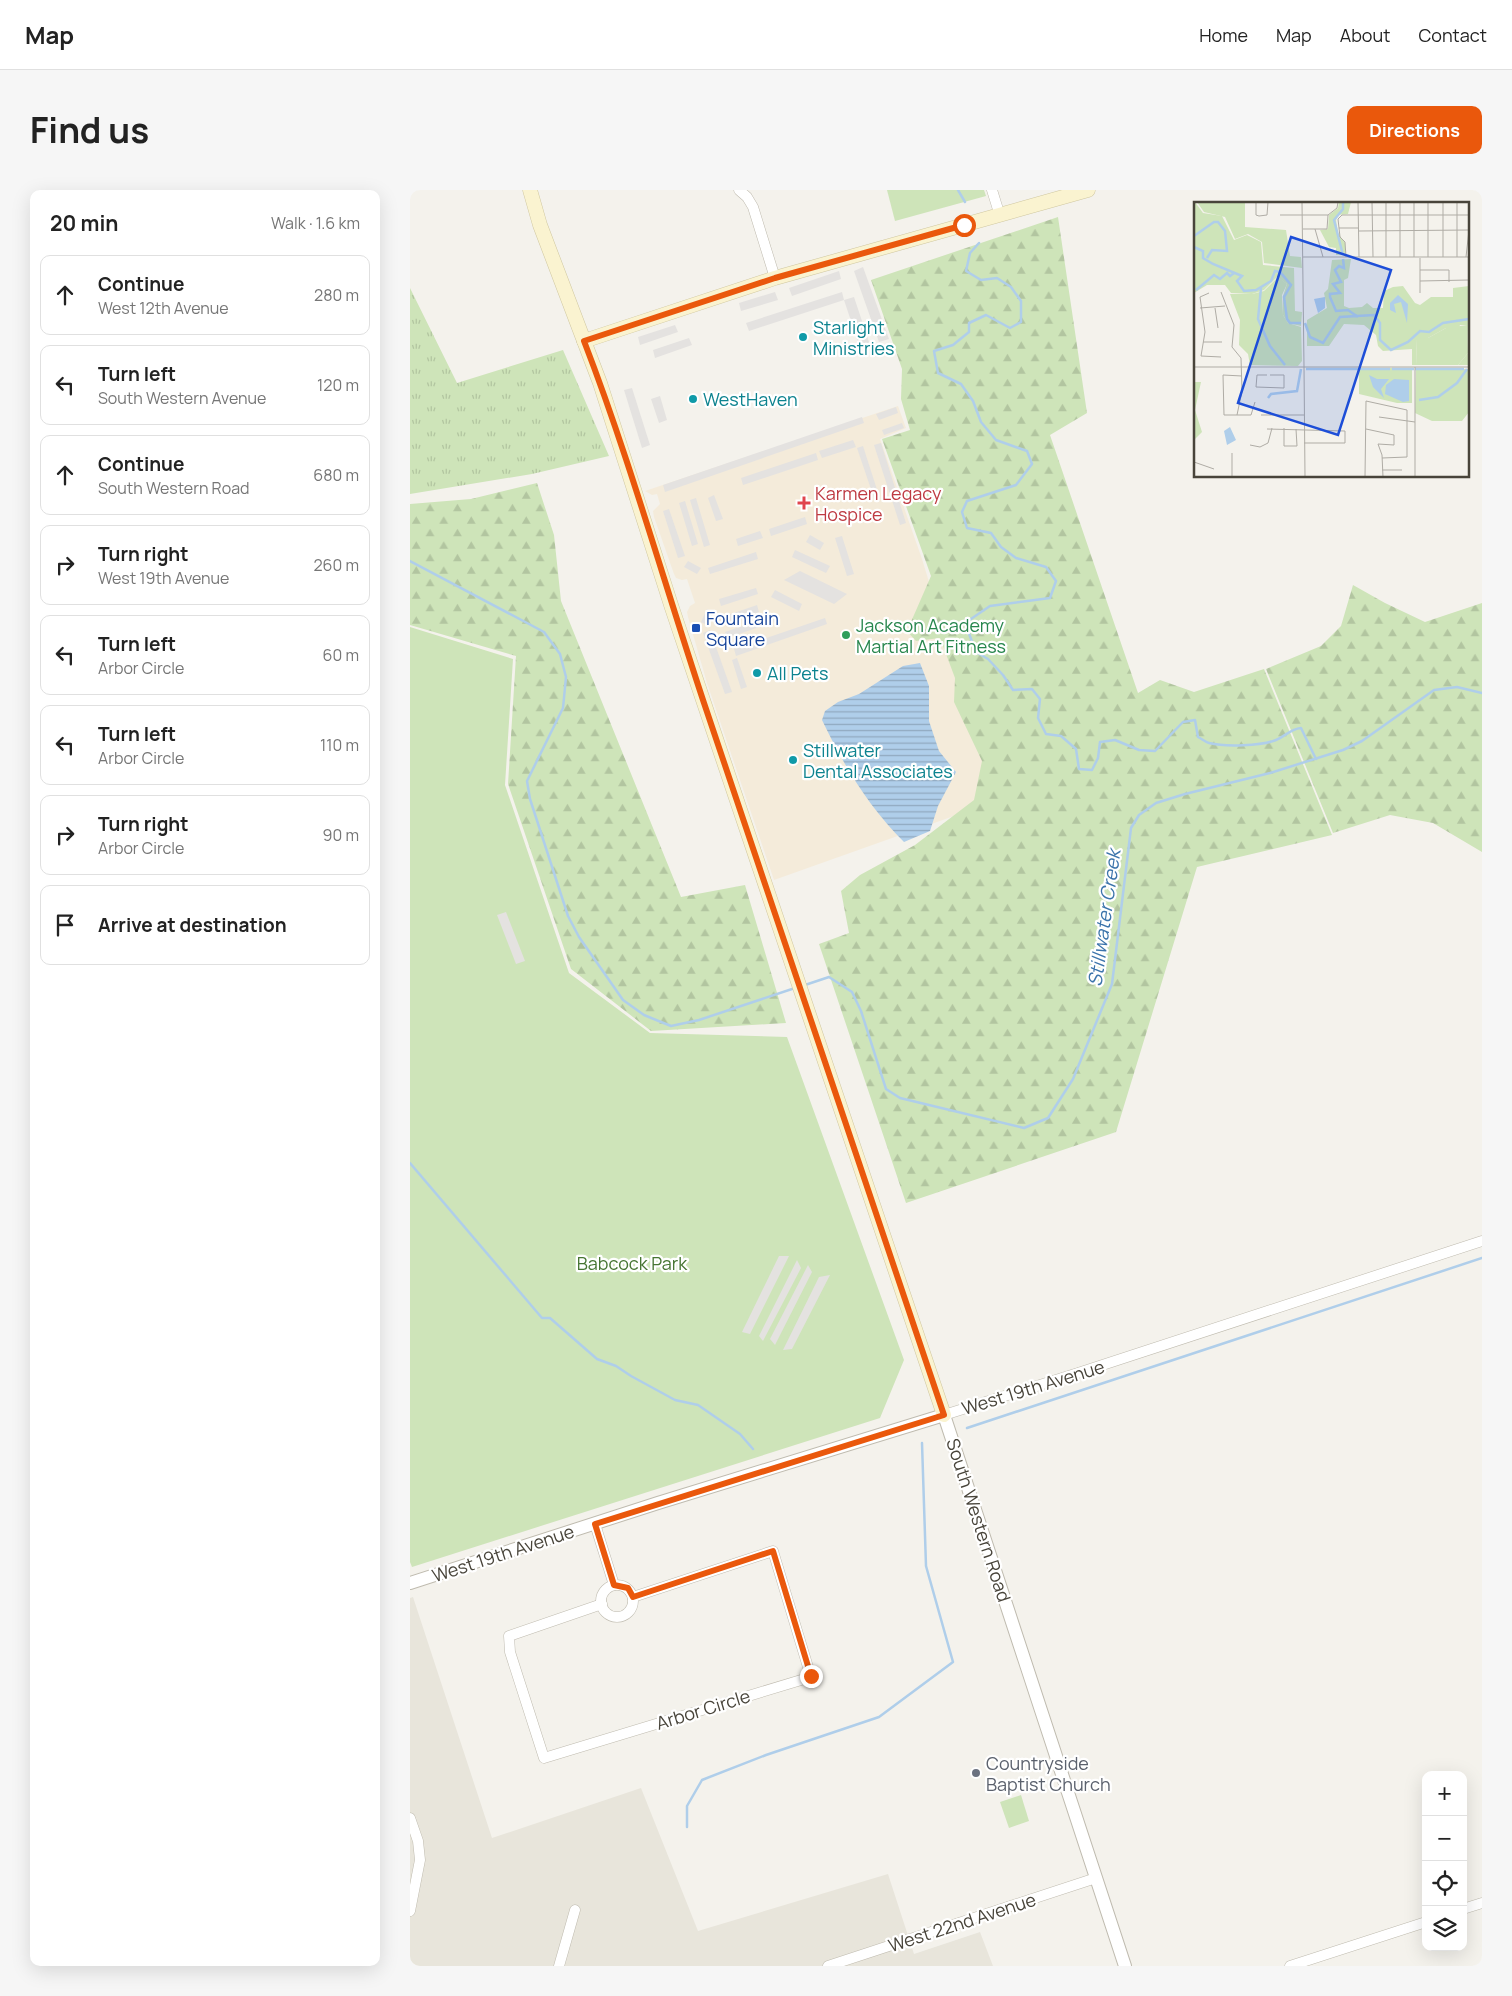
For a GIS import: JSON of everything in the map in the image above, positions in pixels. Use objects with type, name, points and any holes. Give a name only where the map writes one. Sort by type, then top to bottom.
[{"type":"main road","points":[[530,190],[540,225],[584,341],[775,278],[1088,190]]},
{"type":"main road","name":"South Western Road","points":[[584,341],[600,383],[672,608],[813,1030],[944,1415]]},
{"type":"street","points":[[739,190],[753,207],[775,278]]},
{"type":"street","points":[[992,190],[1000,216]]},
{"type":"street","name":"West 19th Avenue","points":[[410,1583],[1078,1373],[1482,1241]]},
{"type":"street","name":"South Western Road","points":[[944,1415],[1125,1966]]},
{"type":"street","points":[[595,1524],[614,1585]]},
{"type":"street","name":"Arbor Circle","points":[[602,1604],[508,1636],[510,1652],[544,1758],[811,1676],[773,1551],[633,1597]]},
{"type":"street","points":[[614,1585],[628,1588],[633,1597],[630,1611],[621,1616],[611,1616],[602,1604],[602,1594],[609,1586],[614,1585]]},
{"type":"street","points":[[410,1819],[418,1841],[420,1860],[410,1911]]},
{"type":"street","name":"West 22nd Avenue","points":[[828,1966],[1096,1878]]},
{"type":"street","points":[[1467,1908],[1482,1903]]},
{"type":"street","points":[[559,1966],[575,1910]]},
{"type":"street","points":[[1290,1966],[1422,1923]]},
{"type":"shaded area","points":[[863,267],[889,339],[879,342],[854,271]]},
{"type":"shaded area","points":[[839,271],[841,279],[792,296],[789,288]]},
{"type":"shaded area","points":[[775,292],[778,300],[741,311],[739,303]]},
{"type":"shaded area","points":[[842,292],[844,300],[749,331],[746,323]]},
{"type":"shaded area","points":[[854,297],[870,345],[860,348],[844,300]]},
{"type":"shaded area","points":[[675,325],[678,332],[640,345],[638,337]]},
{"type":"shaded area","points":[[689,338],[692,345],[655,358],[653,350]]},
{"type":"shaded area","points":[[632,388],[650,445],[642,448],[624,390]]},
{"type":"shaded area","points":[[660,396],[667,420],[659,423],[651,399]]},
{"type":"shaded area","name":"Fountain Square","points":[[898,406],[906,428],[880,439],[922,559],[996,801],[774,880],[707,683],[688,617],[687,612],[690,606],[695,603],[687,579],[676,578],[674,574],[654,517],[653,511],[660,504],[657,494],[652,495],[645,491]]},
{"type":"shaded area","points":[[896,407],[898,413],[879,420],[876,414]]},
{"type":"shaded area","points":[[862,417],[864,423],[665,492],[663,485]]},
{"type":"shaded area","points":[[902,423],[904,428],[884,435],[882,430]]},
{"type":"shaded area","points":[[853,440],[856,447],[822,458],[819,451]]},
{"type":"shaded area","points":[[881,443],[906,523],[900,525],[874,445]]},
{"type":"shaded area","points":[[863,446],[880,499],[875,501],[857,448]]},
{"type":"shaded area","points":[[816,453],[818,460],[743,485],[741,478]]},
{"type":"shaded area","points":[[714,495],[723,519],[716,521],[708,498]]},
{"type":"shaded area","points":[[696,498],[710,545],[704,547],[690,500]]},
{"type":"shaded area","points":[[685,501],[698,544],[692,546],[679,503]]},
{"type":"shaded area","points":[[669,509],[685,556],[678,558],[663,511]]},
{"type":"shaded area","points":[[805,517],[807,524],[771,536],[769,529]]},
{"type":"shaded area","points":[[760,531],[763,538],[738,546],[736,539]]},
{"type":"shaded area","points":[[810,535],[824,543],[820,550],[806,542]]},
{"type":"shaded area","points":[[842,536],[854,574],[847,576],[835,538]]},
{"type":"shaded area","points":[[795,550],[830,566],[826,573],[792,557]]},
{"type":"shaded area","points":[[756,552],[758,559],[710,574],[708,568]]},
{"type":"shaded area","points":[[688,561],[701,568],[697,574],[684,567]]},
{"type":"shaded area","points":[[800,571],[847,594],[834,604],[784,580]]},
{"type":"shaded area","points":[[756,588],[758,594],[721,606],[719,599]]},
{"type":"shaded area","points":[[775,590],[802,604],[799,611],[771,597]]},
{"type":"shaded area","points":[[757,605],[759,612],[731,622],[728,615]]},
{"type":"shaded area","points":[[707,609],[713,612],[707,625],[701,622]]},
{"type":"shaded area","points":[[775,615],[777,621],[727,638],[725,632]]},
{"type":"shaded area","points":[[825,618],[827,624],[736,656],[734,649]]},
{"type":"shaded area","points":[[710,630],[732,692],[725,694],[703,633]]},
{"type":"shaded area","points":[[737,658],[747,687],[741,689],[732,660]]},
{"type":"shaded area","points":[[506,912],[525,961],[516,964],[497,915]]},
{"type":"shaded area","points":[[779,1256],[789,1256],[750,1334],[742,1332]]},
{"type":"shaded area","points":[[797,1260],[801,1268],[763,1341],[759,1336]]},
{"type":"shaded area","points":[[808,1265],[812,1272],[775,1345],[770,1339]]},
{"type":"shaded area","points":[[830,1275],[792,1349],[783,1350],[819,1277]]},
{"type":"shaded area","points":[[413,1597],[492,1838],[641,1788],[698,1931],[888,1874],[914,1954],[980,1932],[993,1966],[410,1966],[410,1598]]},
{"type":"green space","points":[[887,190],[984,190],[986,196],[895,221]]},
{"type":"green space","points":[[1058,217],[1087,413],[1050,435],[1138,693],[1160,680],[1194,692],[1264,669],[1332,835],[1197,867],[1116,1132],[906,1203],[819,944],[849,933],[841,891],[860,875],[915,845],[974,800],[982,761],[954,702],[955,678],[940,638],[916,641],[907,631],[931,576],[882,439],[910,430],[901,399],[902,369],[871,280]]},
{"type":"green space","points":[[410,288],[457,383],[563,350],[609,456],[532,474],[410,494]]},
{"type":"green space","points":[[537,483],[554,535],[561,601],[681,897],[745,885],[786,1023],[651,1031],[571,969],[508,784],[516,656],[410,625],[410,504],[471,499]]},
{"type":"green space","points":[[1353,585],[1425,622],[1482,603],[1482,852],[1433,823],[1390,815],[1333,833],[1266,669],[1321,646],[1341,626]]},
{"type":"green space","name":"Babcock Park","points":[[410,627],[513,659],[505,785],[569,973],[650,1033],[787,1037],[904,1360],[880,1418],[412,1567],[410,1562]]},
{"type":"green space","points":[[1021,1795],[1029,1821],[1009,1828],[1000,1802]]},
{"type":"water","points":[[920,663],[929,686],[929,721],[939,751],[956,772],[938,806],[930,831],[904,842],[868,800],[839,753],[822,720],[825,711],[838,702],[859,694],[903,666]]},
{"type":"waterway","points":[[958,190],[965,202]]},
{"type":"waterway","points":[[979,243],[970,253],[966,271],[981,280],[997,278],[1011,287],[1021,301],[1021,322],[1010,328],[986,315],[969,323],[969,332],[953,345],[934,351],[938,373],[961,384],[973,401],[981,422],[996,440],[1027,451],[1032,464],[1016,485],[967,501],[962,512],[967,528],[991,533],[1001,547],[1016,558],[1046,567],[1056,581],[1050,598],[990,606],[965,623],[976,652],[988,659],[1003,675],[1013,690],[1032,689],[1040,699],[1038,718],[1046,734],[1061,736],[1076,749],[1079,769],[1092,770],[1098,758],[1100,742],[1115,740],[1139,750],[1155,751],[1183,722],[1195,720],[1198,737],[1209,743],[1224,745],[1252,745],[1269,742],[1301,728],[1316,759]]},
{"type":"waterway","name":"Stillwater Creek","points":[[410,561],[544,632],[560,654],[566,677],[563,708],[527,781],[530,799],[568,916],[579,937],[623,1000],[644,1015],[671,1026],[699,1020],[795,988]]},
{"type":"waterway","name":"Stillwater Creek","points":[[805,985],[829,977],[852,992],[861,1011],[886,1089],[900,1098],[1024,1128],[1048,1118],[1073,1079],[1112,984],[1131,828],[1139,815],[1156,803],[1270,773],[1343,750],[1362,741],[1434,690],[1457,687],[1482,693]]},
{"type":"waterway","points":[[410,1163],[542,1318],[550,1318],[597,1359],[616,1366],[675,1400],[698,1405],[740,1434],[753,1449]]},
{"type":"waterway","points":[[967,1428],[1482,1258]]},
{"type":"waterway","points":[[687,1827],[687,1806],[702,1780],[766,1755],[879,1717],[953,1662],[926,1566],[922,1443]]},
{"type":"place","name":"Starlight Ministries","points":[[803,337]]},
{"type":"place","name":"WestHaven","points":[[693,399]]},
{"type":"place","name":"Karmen Legacy Hospice","points":[[804,503]]},
{"type":"place","name":"Fountain Square","points":[[696,628]]},
{"type":"place","name":"Jackson Academy Martial Art Fitness","points":[[846,635]]},
{"type":"place","name":"All Pets","points":[[757,673]]},
{"type":"place","name":"Stillwater Dental Associates","points":[[793,760]]},
{"type":"place","name":"Countryside Baptist Church","points":[[976,1773]]},
{"type":"route","points":[[811,1676],[773,1551],[633,1597],[628,1588],[614,1585],[595,1524],[944,1415],[881,1225],[813,1030],[672,608],[600,383],[584,341],[775,278],[964,225]]}]
